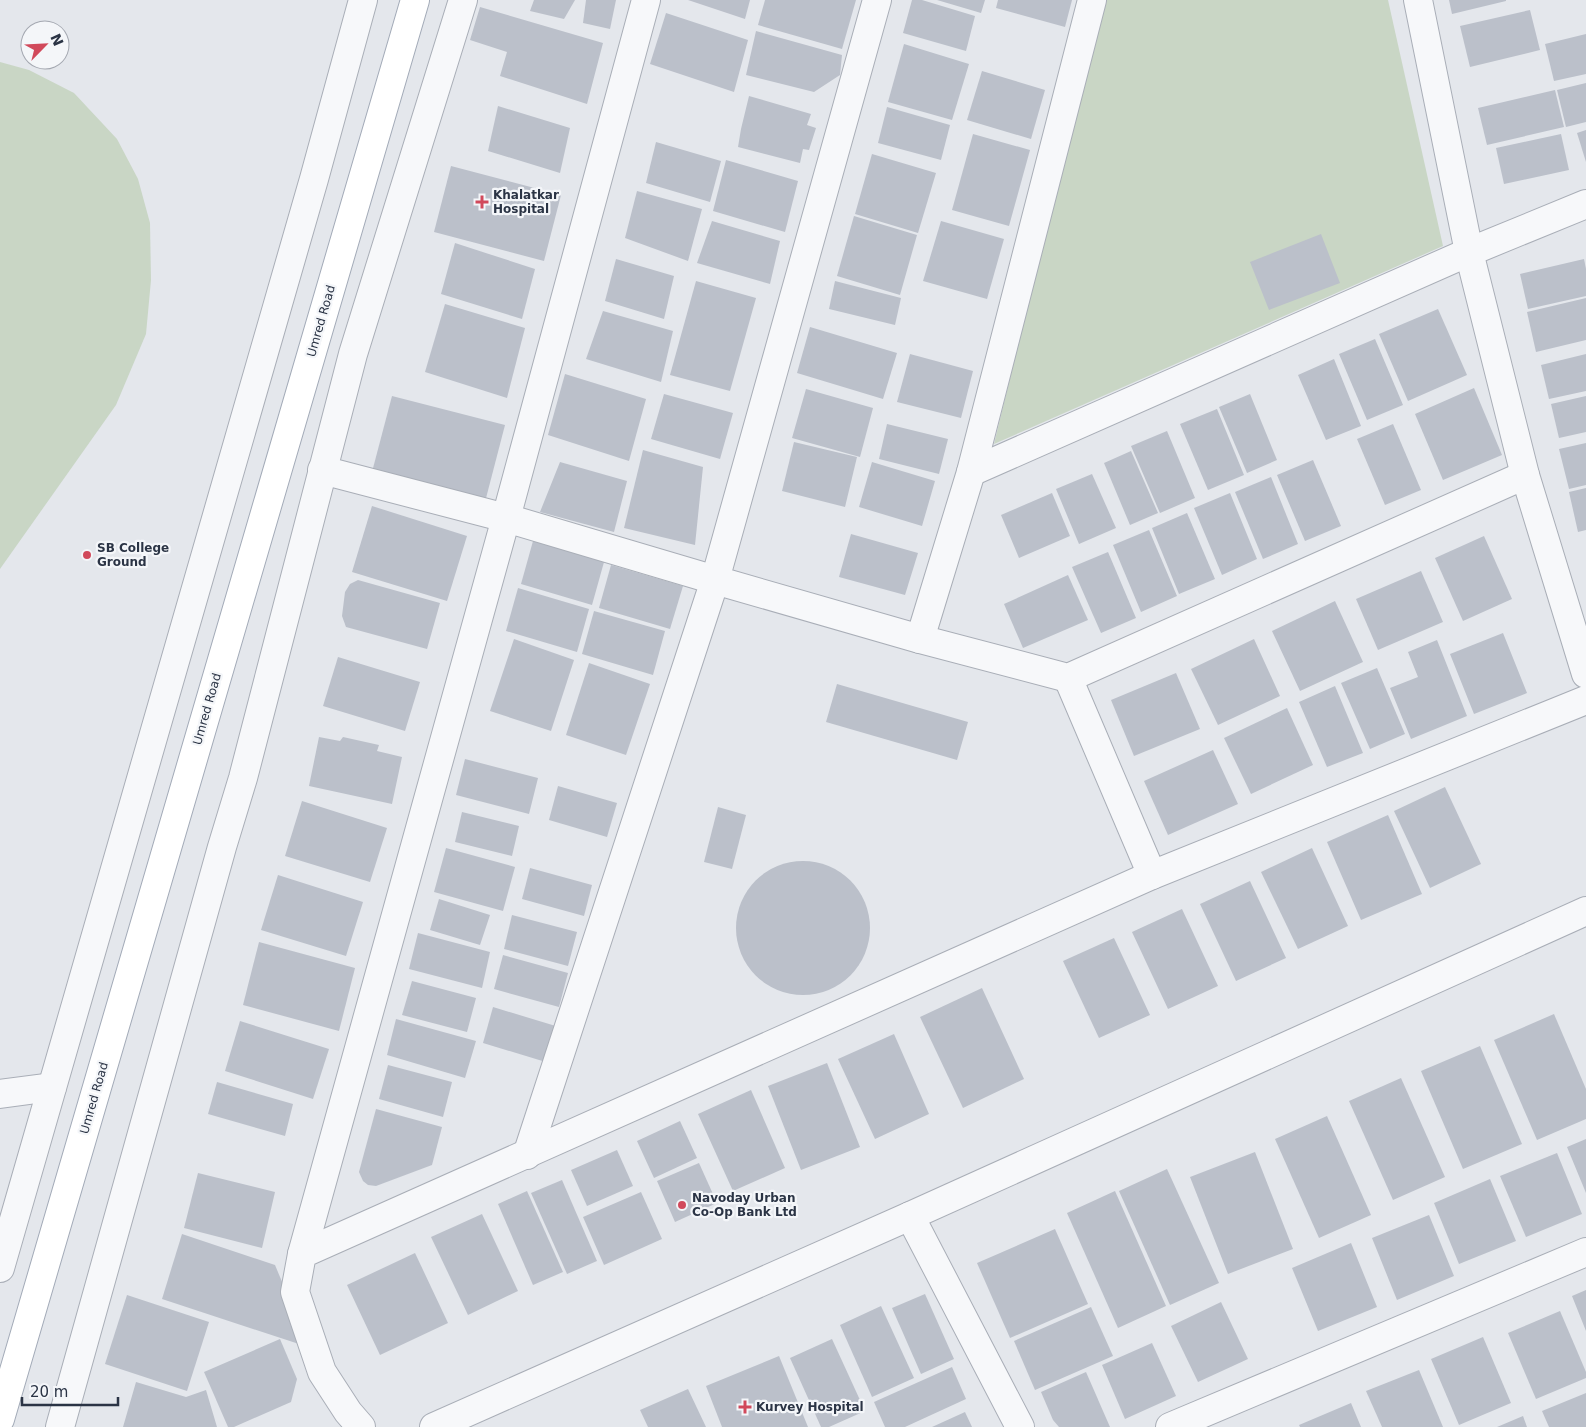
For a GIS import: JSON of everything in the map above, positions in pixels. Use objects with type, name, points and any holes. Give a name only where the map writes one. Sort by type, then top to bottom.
[{"type":"main road","name":"Umred Road","points":[[0,1419],[415,0]]},
{"type":"street","points":[[0,1268],[314,179],[363,0]]},
{"type":"street","points":[[60,1427],[222,846],[243,778],[353,354],[462,0]]},
{"type":"street","points":[[361,1427],[348,1412],[322,1372],[295,1292],[302,1254],[506,518],[646,0]]},
{"type":"street","points":[[526,1154],[715,580],[877,0]]},
{"type":"street","points":[[920,639],[971,472],[1092,0]]},
{"type":"street","points":[[1418,0],[1469,252],[1525,474],[1586,674]]},
{"type":"street","points":[[971,472],[1469,252],[1586,204]]},
{"type":"street","points":[[322,470],[506,518],[920,639],[1068,678],[1525,474]]},
{"type":"street","points":[[1068,678],[1152,875]]},
{"type":"street","points":[[302,1254],[1152,875],[1586,700]]},
{"type":"street","points":[[434,1427],[910,1216],[1586,911]]},
{"type":"street","points":[[0,1094],[52,1087]]},
{"type":"street","points":[[910,1216],[1020,1427]]},
{"type":"street","points":[[1170,1427],[1586,1252]]},
{"type":"green space","points":[[1102,0],[1388,0],[1443,246],[994,444]]},
{"type":"green space","points":[[0,62],[20,68],[20,70],[29,70],[74,93],[117,139],[138,179],[150,223],[151,280],[146,334],[116,405],[0,569]]},
{"type":"building","points":[[534,0],[575,0],[564,19],[530,11]]},
{"type":"building","points":[[586,0],[616,0],[610,29],[583,23]]},
{"type":"building","points":[[688,0],[750,0],[745,19]]},
{"type":"building","points":[[765,0],[856,0],[842,49],[758,25]]},
{"type":"building","points":[[912,0],[922,0],[975,16],[966,51],[903,33]]},
{"type":"building","points":[[937,0],[985,0],[981,13]]},
{"type":"building","points":[[998,0],[1072,0],[1065,27],[996,8]]},
{"type":"building","points":[[1449,0],[1506,0],[1506,1],[1452,14]]},
{"type":"building","points":[[480,7],[603,43],[587,104],[500,76],[507,52],[470,40]]},
{"type":"building","points":[[1530,10],[1540,50],[1470,67],[1460,26]]},
{"type":"building","points":[[666,13],[748,40],[734,92],[650,64]]},
{"type":"building","points":[[756,31],[842,55],[840,75],[814,92],[746,75]]},
{"type":"building","points":[[1586,34],[1586,74],[1554,81],[1545,44]]},
{"type":"building","points":[[904,44],[969,64],[952,120],[888,102]]},
{"type":"building","points":[[982,71],[1045,90],[1031,139],[967,120]]},
{"type":"building","points":[[1586,83],[1586,122],[1566,127],[1557,90]]},
{"type":"building","points":[[1555,90],[1564,127],[1487,145],[1478,108]]},
{"type":"building","points":[[749,96],[811,114],[807,125],[816,128],[809,150],[803,149],[800,163],[738,147]]},
{"type":"building","points":[[498,106],[570,128],[560,173],[488,151]]},
{"type":"building","points":[[887,107],[950,125],[941,160],[878,143]]},
{"type":"building","points":[[1586,130],[1586,162],[1577,133]]},
{"type":"building","points":[[973,134],[1030,150],[1009,226],[952,210]]},
{"type":"building","points":[[1561,134],[1569,170],[1504,184],[1496,148]]},
{"type":"building","points":[[656,142],[721,161],[710,202],[646,183]]},
{"type":"building","points":[[872,154],[936,173],[918,233],[855,214]]},
{"type":"building","points":[[726,160],[798,181],[785,232],[713,211]]},
{"type":"building","points":[[451,166],[561,195],[544,261],[434,232]]},
{"type":"building","points":[[637,191],[702,209],[688,261],[625,238]]},
{"type":"building","points":[[854,216],[917,235],[900,295],[837,276]]},
{"type":"building","points":[[712,221],[780,241],[770,284],[697,263]]},
{"type":"building","points":[[941,221],[1004,239],[987,299],[923,281]]},
{"type":"building","points":[[1321,234],[1340,283],[1269,310],[1250,262]]},
{"type":"building","points":[[455,243],[535,269],[522,319],[441,294]]},
{"type":"building","points":[[616,259],[674,276],[664,319],[605,301]]},
{"type":"building","points":[[1584,259],[1586,296],[1528,309],[1520,274]]},
{"type":"building","points":[[696,281],[756,298],[730,391],[670,375]]},
{"type":"building","points":[[835,281],[901,298],[895,325],[829,309]]},
{"type":"building","points":[[1586,298],[1586,340],[1536,352],[1527,312]]},
{"type":"building","points":[[445,304],[525,328],[507,398],[425,372]]},
{"type":"building","points":[[1438,309],[1467,375],[1408,401],[1379,334]]},
{"type":"building","points":[[603,311],[673,331],[661,382],[586,359]]},
{"type":"building","points":[[810,327],[897,353],[883,399],[797,373]]},
{"type":"building","points":[[1375,339],[1403,405],[1367,420],[1339,354]]},
{"type":"building","points":[[910,354],[973,371],[961,418],[897,402]]},
{"type":"building","points":[[1586,354],[1586,391],[1549,399],[1541,365]]},
{"type":"building","points":[[1334,359],[1361,426],[1326,440],[1298,375]]},
{"type":"building","points":[[565,374],[646,399],[629,461],[548,435]]},
{"type":"building","points":[[1474,388],[1502,455],[1443,480],[1415,414]]},
{"type":"building","points":[[806,389],[873,408],[860,457],[792,438]]},
{"type":"building","points":[[664,394],[733,413],[720,459],[651,439]]},
{"type":"building","points":[[1250,394],[1277,460],[1247,473],[1219,407]]},
{"type":"building","points":[[392,396],[505,425],[485,502],[372,472]]},
{"type":"building","points":[[1586,396],[1586,432],[1559,438],[1551,404]]},
{"type":"building","points":[[1217,409],[1244,475],[1208,490],[1180,424]]},
{"type":"building","points":[[887,424],[948,439],[939,474],[879,459]]},
{"type":"building","points":[[1393,424],[1421,490],[1385,505],[1357,439]]},
{"type":"building","points":[[1167,431],[1195,498],[1160,513],[1131,446]]},
{"type":"building","points":[[794,442],[857,457],[845,507],[782,491]]},
{"type":"building","points":[[1586,443],[1586,485],[1569,489],[1559,449]]},
{"type":"building","points":[[643,450],[703,467],[695,545],[624,528]]},
{"type":"building","points":[[1131,451],[1158,513],[1130,525],[1104,463]]},
{"type":"building","points":[[1313,460],[1341,526],[1305,541],[1277,475]]},
{"type":"building","points":[[560,462],[627,481],[614,532],[540,512]]},
{"type":"building","points":[[872,462],[935,481],[922,526],[859,507]]},
{"type":"building","points":[[1092,474],[1116,528],[1079,544],[1056,489]]},
{"type":"building","points":[[1271,477],[1298,544],[1263,559],[1235,492]]},
{"type":"building","points":[[1586,488],[1586,530],[1578,532],[1569,492]]},
{"type":"building","points":[[1052,493],[1070,536],[1019,558],[1001,515]]},
{"type":"building","points":[[1230,493],[1257,559],[1222,575],[1194,508]]},
{"type":"building","points":[[372,506],[467,536],[447,601],[352,572]]},
{"type":"building","points":[[1187,513],[1215,579],[1179,594],[1152,528]]},
{"type":"building","points":[[1149,530],[1177,596],[1141,612],[1113,545]]},
{"type":"building","points":[[851,534],[918,553],[905,595],[839,577]]},
{"type":"building","points":[[1484,536],[1512,599],[1463,621],[1435,558]]},
{"type":"building","points":[[533,541],[604,562],[592,605],[521,584]]},
{"type":"building","points":[[1108,552],[1136,618],[1101,633],[1072,567]]},
{"type":"building","points":[[611,565],[683,586],[670,629],[599,608]]},
{"type":"building","points":[[1421,571],[1443,622],[1378,650],[1356,599]]},
{"type":"building","points":[[1068,575],[1088,620],[1023,648],[1004,604]]},
{"type":"building","points":[[358,580],[440,603],[427,649],[346,627],[342,616],[345,592],[350,584]]},
{"type":"building","points":[[518,588],[589,609],[577,652],[506,631]]},
{"type":"building","points":[[1335,601],[1363,662],[1300,691],[1272,631]]},
{"type":"building","points":[[594,611],[665,631],[653,675],[582,654]]},
{"type":"building","points":[[1503,633],[1527,693],[1474,714],[1450,654]]},
{"type":"building","points":[[514,639],[574,660],[551,731],[490,711]]},
{"type":"building","points":[[1254,639],[1280,696],[1218,725],[1191,669]]},
{"type":"building","points":[[1437,640],[1467,716],[1411,739],[1390,688],[1418,677],[1408,652]]},
{"type":"building","points":[[338,657],[420,682],[405,731],[323,706]]},
{"type":"building","points":[[589,663],[650,684],[626,755],[566,735]]},
{"type":"building","points":[[1377,668],[1405,734],[1370,749],[1341,683]]},
{"type":"building","points":[[1176,673],[1200,729],[1134,756],[1111,700]]},
{"type":"building","points":[[837,684],[968,722],[957,760],[826,722]]},
{"type":"building","points":[[1335,686],[1363,753],[1327,767],[1299,702]]},
{"type":"building","points":[[1287,708],[1313,765],[1251,794],[1224,738]]},
{"type":"building","points":[[319,737],[340,741],[343,737],[379,745],[377,751],[402,757],[392,804],[309,786]]},
{"type":"building","points":[[1213,750],[1238,804],[1168,835],[1144,781]]},
{"type":"building","points":[[465,759],[538,778],[529,814],[456,795]]},
{"type":"building","points":[[558,786],[617,803],[607,837],[549,820]]},
{"type":"building","points":[[1445,787],[1481,864],[1430,888],[1394,811]]},
{"type":"building","points":[[302,801],[387,828],[370,882],[285,856]]},
{"type":"building","points":[[718,807],[746,815],[732,869],[704,862]]},
{"type":"building","points":[[462,812],[519,826],[512,856],[455,842]]},
{"type":"building","points":[[1388,815],[1422,894],[1361,920],[1327,842]]},
{"type":"building","points":[[446,848],[515,867],[503,911],[434,892]]},
{"type":"building","points":[[1312,848],[1348,926],[1298,949],[1261,872]]},
{"type":"building","points":[[803,861],[829,866],[840,872],[850,881],[859,891],[865,902],[870,928],[865,954],[859,965],[850,975],[840,984],[829,990],[803,995],[777,990],[766,984],[756,975],[747,965],[741,954],[736,928],[741,902],[747,891],[756,881],[766,872],[777,866]]},
{"type":"building","points":[[530,868],[592,885],[584,916],[522,899]]},
{"type":"building","points":[[278,875],[363,902],[346,956],[261,930]]},
{"type":"building","points":[[1250,881],[1286,958],[1236,981],[1200,904]]},
{"type":"building","points":[[439,899],[490,915],[480,945],[430,930]]},
{"type":"building","points":[[1182,909],[1218,986],[1168,1009],[1132,932]]},
{"type":"building","points":[[512,915],[577,932],[568,966],[504,949]]},
{"type":"building","points":[[418,933],[490,952],[482,988],[409,969]]},
{"type":"building","points":[[1114,938],[1150,1015],[1099,1038],[1063,961]]},
{"type":"building","points":[[259,942],[355,968],[339,1031],[243,1005]]},
{"type":"building","points":[[503,955],[568,973],[559,1007],[494,989]]},
{"type":"building","points":[[412,981],[476,998],[467,1032],[402,1015]]},
{"type":"building","points":[[982,988],[1024,1079],[963,1108],[920,1017]]},
{"type":"building","points":[[493,1007],[559,1027],[549,1063],[483,1043]]},
{"type":"building","points":[[1554,1014],[1586,1089],[1586,1119],[1537,1140],[1494,1040]]},
{"type":"building","points":[[396,1019],[476,1041],[465,1078],[387,1055]]},
{"type":"building","points":[[240,1021],[329,1049],[313,1099],[225,1071]]},
{"type":"building","points":[[894,1034],[929,1114],[875,1139],[838,1059]]},
{"type":"building","points":[[1480,1046],[1522,1144],[1463,1169],[1421,1071]]},
{"type":"building","points":[[827,1063],[860,1147],[801,1170],[768,1086]]},
{"type":"building","points":[[388,1065],[452,1082],[443,1117],[379,1099]]},
{"type":"building","points":[[1401,1078],[1445,1177],[1393,1200],[1349,1101]]},
{"type":"building","points":[[217,1082],[293,1104],[285,1136],[208,1114]]},
{"type":"building","points":[[751,1090],[785,1168],[733,1191],[698,1114]]},
{"type":"building","points":[[376,1109],[442,1127],[432,1165],[376,1186],[368,1185],[363,1181],[359,1172]]},
{"type":"building","points":[[1327,1116],[1371,1215],[1319,1238],[1275,1139]]},
{"type":"building","points":[[680,1121],[697,1158],[654,1178],[637,1141]]},
{"type":"building","points":[[1586,1139],[1586,1193],[1567,1147]]},
{"type":"building","points":[[617,1150],[633,1186],[587,1206],[571,1170]]},
{"type":"building","points":[[1255,1152],[1293,1249],[1228,1274],[1190,1177]]},
{"type":"building","points":[[1557,1153],[1582,1214],[1526,1237],[1500,1176]]},
{"type":"building","points":[[699,1163],[717,1203],[675,1222],[657,1181]]},
{"type":"building","points":[[1167,1169],[1219,1283],[1170,1305],[1119,1191]]},
{"type":"building","points":[[198,1173],[275,1192],[262,1248],[184,1228]]},
{"type":"building","points":[[1490,1179],[1516,1241],[1459,1264],[1434,1203]]},
{"type":"building","points":[[562,1180],[597,1261],[567,1274],[531,1193]]},
{"type":"building","points":[[527,1191],[563,1272],[533,1285],[498,1204]]},
{"type":"building","points":[[1115,1191],[1166,1306],[1118,1328],[1067,1213]]},
{"type":"building","points":[[641,1192],[662,1239],[604,1265],[583,1217]]},
{"type":"building","points":[[482,1214],[518,1291],[468,1315],[431,1237]]},
{"type":"building","points":[[1429,1215],[1454,1276],[1397,1300],[1372,1238]]},
{"type":"building","points":[[1055,1229],[1088,1304],[1010,1338],[977,1263]]},
{"type":"building","points":[[182,1234],[275,1265],[303,1332],[299,1344],[162,1299]]},
{"type":"building","points":[[1351,1243],[1377,1307],[1318,1331],[1292,1268]]},
{"type":"building","points":[[415,1253],[448,1323],[380,1355],[347,1285]]},
{"type":"building","points":[[1586,1290],[1586,1331],[1572,1296]]},
{"type":"building","points":[[925,1294],[954,1359],[921,1374],[892,1308]]},
{"type":"building","points":[[127,1295],[209,1322],[187,1391],[105,1364]]},
{"type":"building","points":[[1221,1302],[1248,1359],[1198,1382],[1171,1326]]},
{"type":"building","points":[[881,1306],[914,1378],[872,1397],[840,1325]]},
{"type":"building","points":[[1091,1307],[1113,1356],[1035,1390],[1014,1341]]},
{"type":"building","points":[[1560,1311],[1586,1372],[1586,1378],[1536,1399],[1508,1333]]},
{"type":"building","points":[[1483,1337],[1511,1403],[1459,1425],[1431,1359]]},
{"type":"building","points":[[280,1339],[297,1379],[291,1402],[234,1427],[228,1427],[204,1372]]},
{"type":"building","points":[[832,1339],[865,1411],[829,1427],[821,1427],[790,1358]]},
{"type":"building","points":[[1152,1343],[1176,1396],[1125,1419],[1102,1365]]},
{"type":"building","name":"Kurvey Hospital","points":[[779,1356],[808,1427],[722,1427],[706,1386]]},
{"type":"building","points":[[952,1367],[966,1399],[905,1427],[885,1427],[874,1402]]},
{"type":"building","points":[[1419,1370],[1443,1427],[1382,1427],[1366,1391]]},
{"type":"building","points":[[1086,1372],[1110,1427],[1059,1427],[1053,1420],[1041,1392]]},
{"type":"building","points":[[136,1382],[186,1397],[206,1390],[217,1427],[123,1427]]},
{"type":"building","points":[[688,1389],[706,1427],[648,1427],[640,1410]]},
{"type":"building","points":[[1586,1393],[1586,1427],[1549,1427],[1542,1411]]},
{"type":"building","points":[[1351,1403],[1361,1427],[1300,1427],[1299,1425]]},
{"type":"building","points":[[965,1412],[972,1427],[932,1427]]},
{"type":"building","points":[[1523,1416],[1527,1427],[1497,1427]]},
{"type":"place","name":"Khalatkar Hospital","points":[[482,202]]},
{"type":"place","name":"SB College Ground","points":[[87,555]]},
{"type":"place","name":"Navoday Urban Co-Op Bank Ltd","points":[[682,1205]]},
{"type":"place","name":"Kurvey Hospital","points":[[745,1407]]}]
